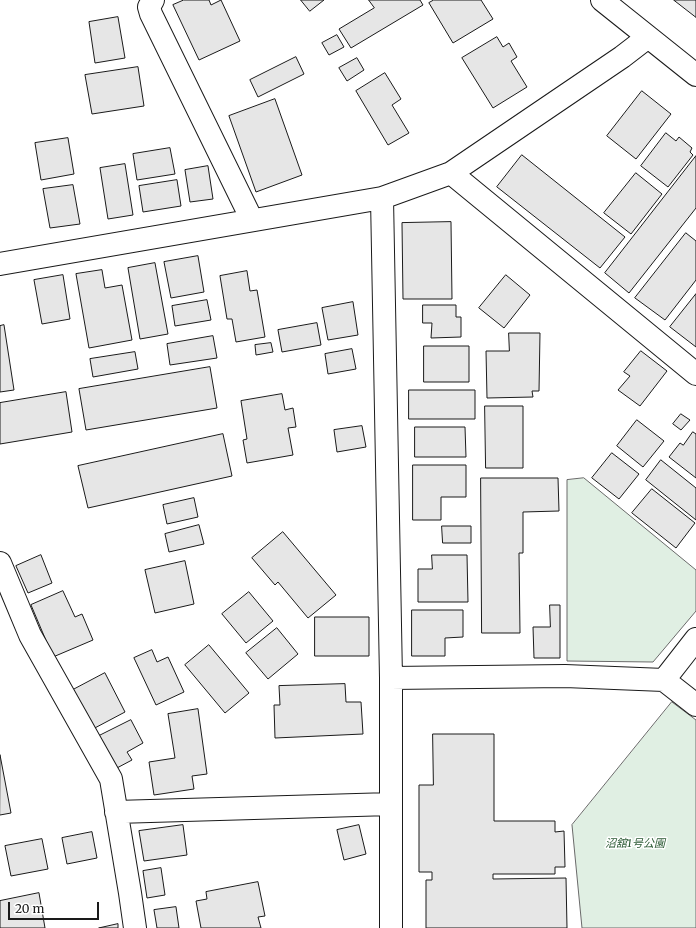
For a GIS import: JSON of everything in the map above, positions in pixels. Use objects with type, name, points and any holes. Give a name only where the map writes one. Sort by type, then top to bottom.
[{"type":"street","points":[[153,0],[149,7],[151,14],[252,220]]},
{"type":"street","points":[[602,0],[696,75]]},
{"type":"street","points":[[0,264],[382,198],[451,173],[622,57],[648,37]]},
{"type":"street","points":[[451,173],[696,374]]},
{"type":"street","points":[[382,198],[391,678],[391,928]]},
{"type":"street","points":[[0,562],[30,636],[110,779],[135,928]]},
{"type":"street","points":[[664,680],[696,639]]},
{"type":"street","points":[[391,678],[565,676],[664,680],[696,705]]},
{"type":"street","points":[[116,812],[391,804]]},
{"type":"green space","points":[[584,478],[696,570],[696,611],[653,662],[567,661],[567,480]]},
{"type":"green space","name":"沼舘1号公園","points":[[672,702],[696,720],[696,928],[582,928],[572,825]]},
{"type":"building","points":[[184,0],[209,0],[211,5],[221,0],[240,41],[199,60],[173,5]]},
{"type":"building","points":[[301,0],[324,0],[310,11]]},
{"type":"building","points":[[369,0],[420,0],[423,5],[351,48],[339,29],[374,8]]},
{"type":"building","points":[[434,0],[481,0],[493,19],[453,43],[429,3]]},
{"type":"building","points":[[674,0],[696,0],[696,17]]},
{"type":"building","points":[[118,17],[125,58],[95,63],[89,22]]},
{"type":"building","points":[[337,35],[344,47],[329,55],[322,43]]},
{"type":"building","points":[[497,37],[503,47],[509,43],[517,57],[511,61],[527,87],[493,108],[462,58]]},
{"type":"building","points":[[296,57],[304,74],[258,97],[250,80]]},
{"type":"building","points":[[357,58],[364,70],[347,81],[339,68]]},
{"type":"building","points":[[138,67],[144,106],[92,114],[85,75]]},
{"type":"building","points":[[385,73],[401,99],[392,105],[409,133],[388,145],[356,91]]},
{"type":"building","points":[[642,91],[671,114],[636,159],[607,136]]},
{"type":"building","points":[[275,99],[302,175],[256,192],[229,116]]},
{"type":"building","points":[[666,133],[676,141],[679,137],[692,148],[690,152],[693,155],[668,187],[641,166]]},
{"type":"building","points":[[68,138],[74,174],[41,180],[35,143]]},
{"type":"building","points":[[170,148],[175,174],[137,180],[133,154]]},
{"type":"building","points":[[522,155],[625,237],[600,268],[497,187]]},
{"type":"building","points":[[696,156],[696,208],[629,293],[605,273]]},
{"type":"building","points":[[125,164],[133,215],[108,219],[100,168]]},
{"type":"building","points":[[208,166],[213,199],[190,202],[185,170]]},
{"type":"building","points":[[636,173],[662,194],[631,234],[604,213]]},
{"type":"building","points":[[177,180],[181,206],[143,212],[139,186]]},
{"type":"building","points":[[73,185],[80,224],[50,228],[43,189]]},
{"type":"building","points":[[451,222],[452,299],[403,299],[402,223]]},
{"type":"building","points":[[686,233],[696,241],[696,280],[665,320],[635,298]]},
{"type":"building","points":[[198,256],[204,292],[171,298],[164,262]]},
{"type":"building","points":[[155,263],[168,334],[140,339],[128,268]]},
{"type":"building","points":[[102,270],[105,288],[122,285],[132,340],[89,348],[76,274]]},
{"type":"building","points":[[247,271],[250,291],[257,290],[265,337],[236,342],[232,319],[227,319],[220,276]]},
{"type":"building","points":[[63,275],[70,319],[42,324],[34,280]]},
{"type":"building","points":[[506,275],[530,295],[504,328],[479,308]]},
{"type":"building","points":[[696,294],[696,347],[670,327]]},
{"type":"building","points":[[207,300],[211,320],[175,326],[172,306]]},
{"type":"building","points":[[353,302],[358,335],[328,340],[322,308]]},
{"type":"building","points":[[423,305],[456,305],[456,317],[461,317],[461,337],[431,338],[432,323],[423,323]]},
{"type":"building","points":[[317,323],[321,345],[282,352],[278,330]]},
{"type":"building","points":[[4,325],[14,390],[0,392],[0,326]]},
{"type":"building","points":[[509,333],[540,333],[539,391],[532,391],[533,397],[487,398],[486,351],[509,351]]},
{"type":"building","points":[[213,336],[217,358],[170,365],[167,344]]},
{"type":"building","points":[[271,343],[273,352],[256,355],[255,345]]},
{"type":"building","points":[[424,346],[469,346],[469,382],[424,382]]},
{"type":"building","points":[[352,349],[356,369],[328,374],[325,354]]},
{"type":"building","points":[[641,351],[667,371],[640,406],[618,390],[630,376],[624,372]]},
{"type":"building","points":[[135,352],[138,369],[93,377],[90,359]]},
{"type":"building","points":[[210,367],[217,408],[86,430],[79,389]]},
{"type":"building","points":[[409,390],[475,390],[475,419],[409,419]]},
{"type":"building","points":[[66,392],[72,432],[0,444],[0,403]]},
{"type":"building","points":[[282,394],[285,410],[293,408],[296,427],[288,428],[293,455],[247,463],[243,440],[247,439],[241,401]]},
{"type":"building","points":[[485,406],[523,406],[523,468],[486,468]]},
{"type":"building","points":[[681,414],[690,420],[681,430],[673,424]]},
{"type":"building","points":[[637,420],[664,441],[643,467],[617,446]]},
{"type":"building","points":[[362,426],[366,447],[337,452],[334,430]]},
{"type":"building","points":[[415,427],[465,427],[466,457],[415,457]]},
{"type":"building","points":[[693,432],[696,434],[696,478],[669,457],[680,443],[683,445]]},
{"type":"building","points":[[223,434],[232,476],[88,508],[78,466]]},
{"type":"building","points":[[612,453],[639,474],[619,499],[592,478]]},
{"type":"building","points":[[661,460],[696,488],[696,520],[646,480]]},
{"type":"building","points":[[413,465],[466,465],[466,497],[441,497],[441,520],[413,520]]},
{"type":"building","points":[[481,478],[558,478],[559,511],[523,512],[523,553],[519,553],[520,633],[482,633]]},
{"type":"building","points":[[652,489],[695,523],[676,548],[632,513]]},
{"type":"building","points":[[194,498],[198,517],[167,524],[163,505]]},
{"type":"building","points":[[199,525],[204,544],[169,552],[165,534]]},
{"type":"building","points":[[442,526],[471,526],[471,543],[443,543]]},
{"type":"building","points":[[283,532],[336,595],[308,618],[278,582],[275,585],[252,558]]},
{"type":"building","points":[[41,555],[52,583],[28,593],[16,566]]},
{"type":"building","points":[[432,555],[467,555],[468,602],[418,602],[418,569],[432,569]]},
{"type":"building","points":[[185,561],[194,604],[155,613],[145,570]]},
{"type":"building","points":[[63,591],[75,617],[82,614],[93,640],[53,657],[31,605]]},
{"type":"building","points":[[249,592],[273,621],[246,643],[222,614]]},
{"type":"building","points":[[550,605],[560,605],[560,658],[534,658],[533,627],[550,627]]},
{"type":"building","points":[[412,610],[463,610],[463,637],[445,638],[445,656],[412,656]]},
{"type":"building","points":[[315,617],[369,617],[369,656],[315,656]]},
{"type":"building","points":[[277,628],[298,654],[268,679],[246,653]]},
{"type":"building","points":[[209,645],[249,693],[225,713],[185,665]]},
{"type":"building","points":[[152,650],[157,662],[168,657],[184,692],[156,705],[134,658]]},
{"type":"building","points":[[105,673],[125,712],[91,730],[71,691]]},
{"type":"building","points":[[345,684],[346,702],[361,702],[363,734],[275,738],[274,705],[280,705],[279,686]]},
{"type":"building","points":[[198,709],[207,774],[192,776],[194,789],[154,795],[149,762],[175,758],[168,714]]},
{"type":"building","points":[[131,720],[143,743],[127,752],[132,760],[115,769],[99,736]]},
{"type":"building","points":[[433,734],[494,734],[494,821],[555,821],[555,832],[564,831],[565,867],[555,867],[555,874],[493,874],[493,879],[566,878],[567,928],[426,928],[426,880],[432,880],[432,872],[419,872],[419,785],[433,785]]},
{"type":"building","points":[[0,755],[11,813],[0,815]]},
{"type":"building","points":[[183,825],[187,855],[144,861],[139,831]]},
{"type":"building","points":[[359,825],[366,854],[344,860],[337,830]]},
{"type":"building","points":[[92,832],[97,858],[67,864],[62,838]]},
{"type":"building","points":[[42,839],[48,869],[11,876],[5,846]]},
{"type":"building","points":[[161,868],[165,895],[147,898],[143,871]]},
{"type":"building","points":[[258,882],[265,916],[258,917],[261,928],[201,928],[196,901],[207,899],[206,892]]},
{"type":"building","points":[[39,893],[45,928],[0,928],[0,901]]},
{"type":"building","points":[[176,907],[179,928],[157,928],[154,910]]},
{"type":"building","points":[[118,924],[118,928],[99,928]]}]
